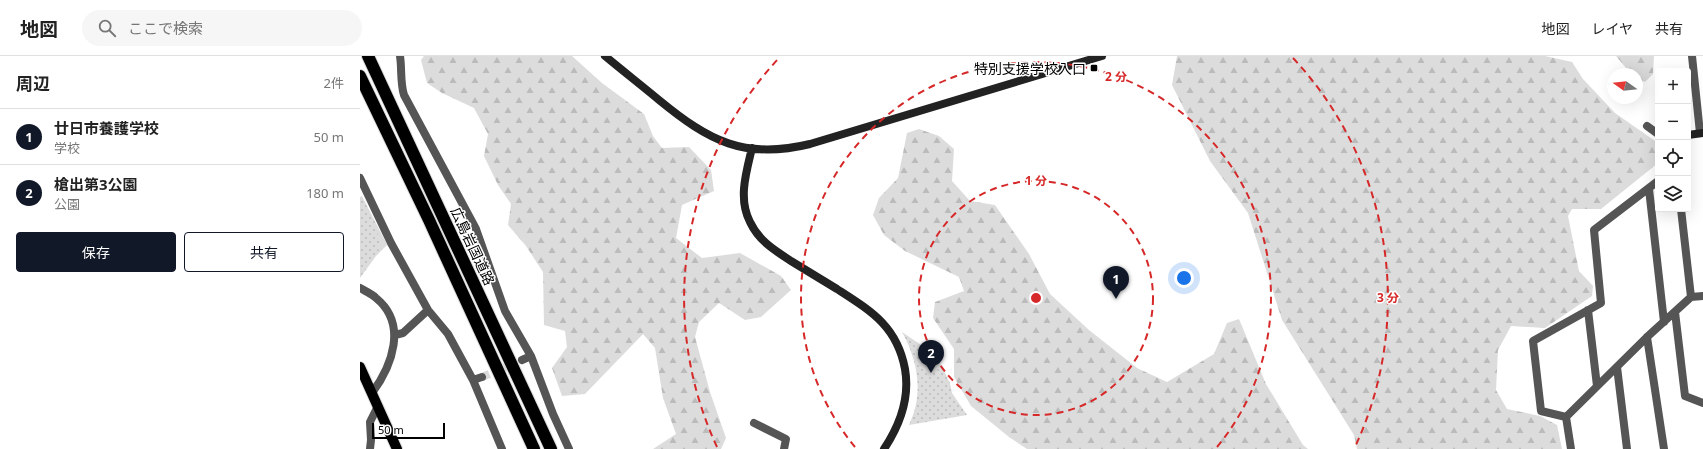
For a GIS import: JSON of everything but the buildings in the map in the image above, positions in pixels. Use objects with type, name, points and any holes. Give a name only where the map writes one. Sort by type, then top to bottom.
[{"type":"highway","name":"広島岩国道路","points":[[368,56],[551,449]]},
{"type":"highway","name":"広島岩国道路","points":[[360,76],[429,220],[534,449]]},
{"type":"main road","points":[[360,367],[398,449]]},
{"type":"street","points":[[400,56],[402,71],[401,85],[404,95],[476,229],[505,311],[531,356],[553,414],[569,449]]},
{"type":"street","points":[[604,56],[693,127],[717,139],[752,148],[783,149],[810,144],[1102,56]]},
{"type":"street","points":[[1691,135],[1702,133],[1692,56]]},
{"type":"street","points":[[1647,126],[1655,132]]},
{"type":"street","points":[[752,148],[744,186],[744,204],[749,222],[760,239],[775,251],[872,311],[885,325],[903,358],[906,392],[904,408],[898,425],[884,449]]},
{"type":"street","points":[[360,178],[391,243],[428,310],[448,334],[473,380],[502,449]]},
{"type":"street","points":[[1566,417],[1541,411],[1533,341],[1601,303],[1594,230],[1655,184]]},
{"type":"street","points":[[1649,189],[1664,322]]},
{"type":"street","points":[[1681,212],[1691,297]]},
{"type":"street","points":[[360,288],[376,297],[384,306],[391,319],[395,335],[389,363],[383,377],[372,393]]},
{"type":"street","points":[[1566,417],[1647,337],[1691,297],[1703,296]]},
{"type":"street","points":[[395,335],[403,333],[428,310]]},
{"type":"street","points":[[1588,310],[1597,386]]},
{"type":"street","points":[[1675,312],[1685,396],[1703,403]]},
{"type":"street","points":[[1647,337],[1664,449]]},
{"type":"street","points":[[522,360],[531,356]]},
{"type":"street","points":[[1617,367],[1627,449]]},
{"type":"street","points":[[473,380],[482,377]]},
{"type":"street","points":[[370,449],[370,422],[378,406]]},
{"type":"street","points":[[1566,417],[1571,449]]},
{"type":"street","points":[[754,423],[786,439],[784,449]]},
{"type":"green space","points":[[424,56],[572,56],[602,83],[644,114],[653,136],[662,148],[689,147],[711,170],[714,191],[682,205],[676,238],[702,258],[740,253],[781,276],[791,290],[761,317],[745,320],[719,303],[699,322],[695,337],[710,392],[726,438],[721,449],[653,449],[676,434],[663,398],[655,348],[643,334],[585,394],[562,396],[552,368],[567,347],[565,331],[544,325],[543,272],[526,246],[508,225],[511,204],[498,185],[484,156],[488,134],[474,108],[442,93],[427,83],[421,60]]},
{"type":"green space","points":[[1177,56],[1545,56],[1572,62],[1583,79],[1615,113],[1655,141],[1655,165],[1601,209],[1572,209],[1568,216],[1579,271],[1593,286],[1592,296],[1545,328],[1511,326],[1498,350],[1496,390],[1507,409],[1540,416],[1557,425],[1562,449],[1357,449],[1354,435],[1282,320],[1248,213],[1210,161],[1172,85]]},
{"type":"green space","points":[[1616,56],[1654,56],[1653,74],[1645,82],[1643,81],[1643,68],[1626,68]]},
{"type":"green space","points":[[919,129],[939,136],[954,149],[952,181],[970,201],[995,205],[1029,254],[1050,294],[1089,330],[1137,368],[1167,382],[1214,354],[1227,323],[1239,319],[1266,384],[1303,445],[1308,449],[1027,449],[1009,437],[971,406],[954,377],[954,349],[933,318],[935,302],[964,291],[959,277],[905,251],[884,235],[873,215],[879,198],[898,178],[907,133]]},
{"type":"green space","points":[[362,196],[387,245],[376,256],[360,278],[360,197]]},
{"type":"green space","points":[[375,222],[387,245],[379,251],[378,249],[383,244],[373,225]]},
{"type":"green space","points":[[902,332],[936,355],[950,383],[952,393],[967,415],[909,425],[914,413],[918,390],[912,354]]},
{"type":"tunnel","points":[[482,377],[516,363]]},
{"type":"place","name":"特別支援学校入口","points":[[1094,68]]},
{"type":"place","name":"廿日市養護学校","points":[[1116,299]]},
{"type":"place","name":"槍出第3公園","points":[[931,373]]}]
